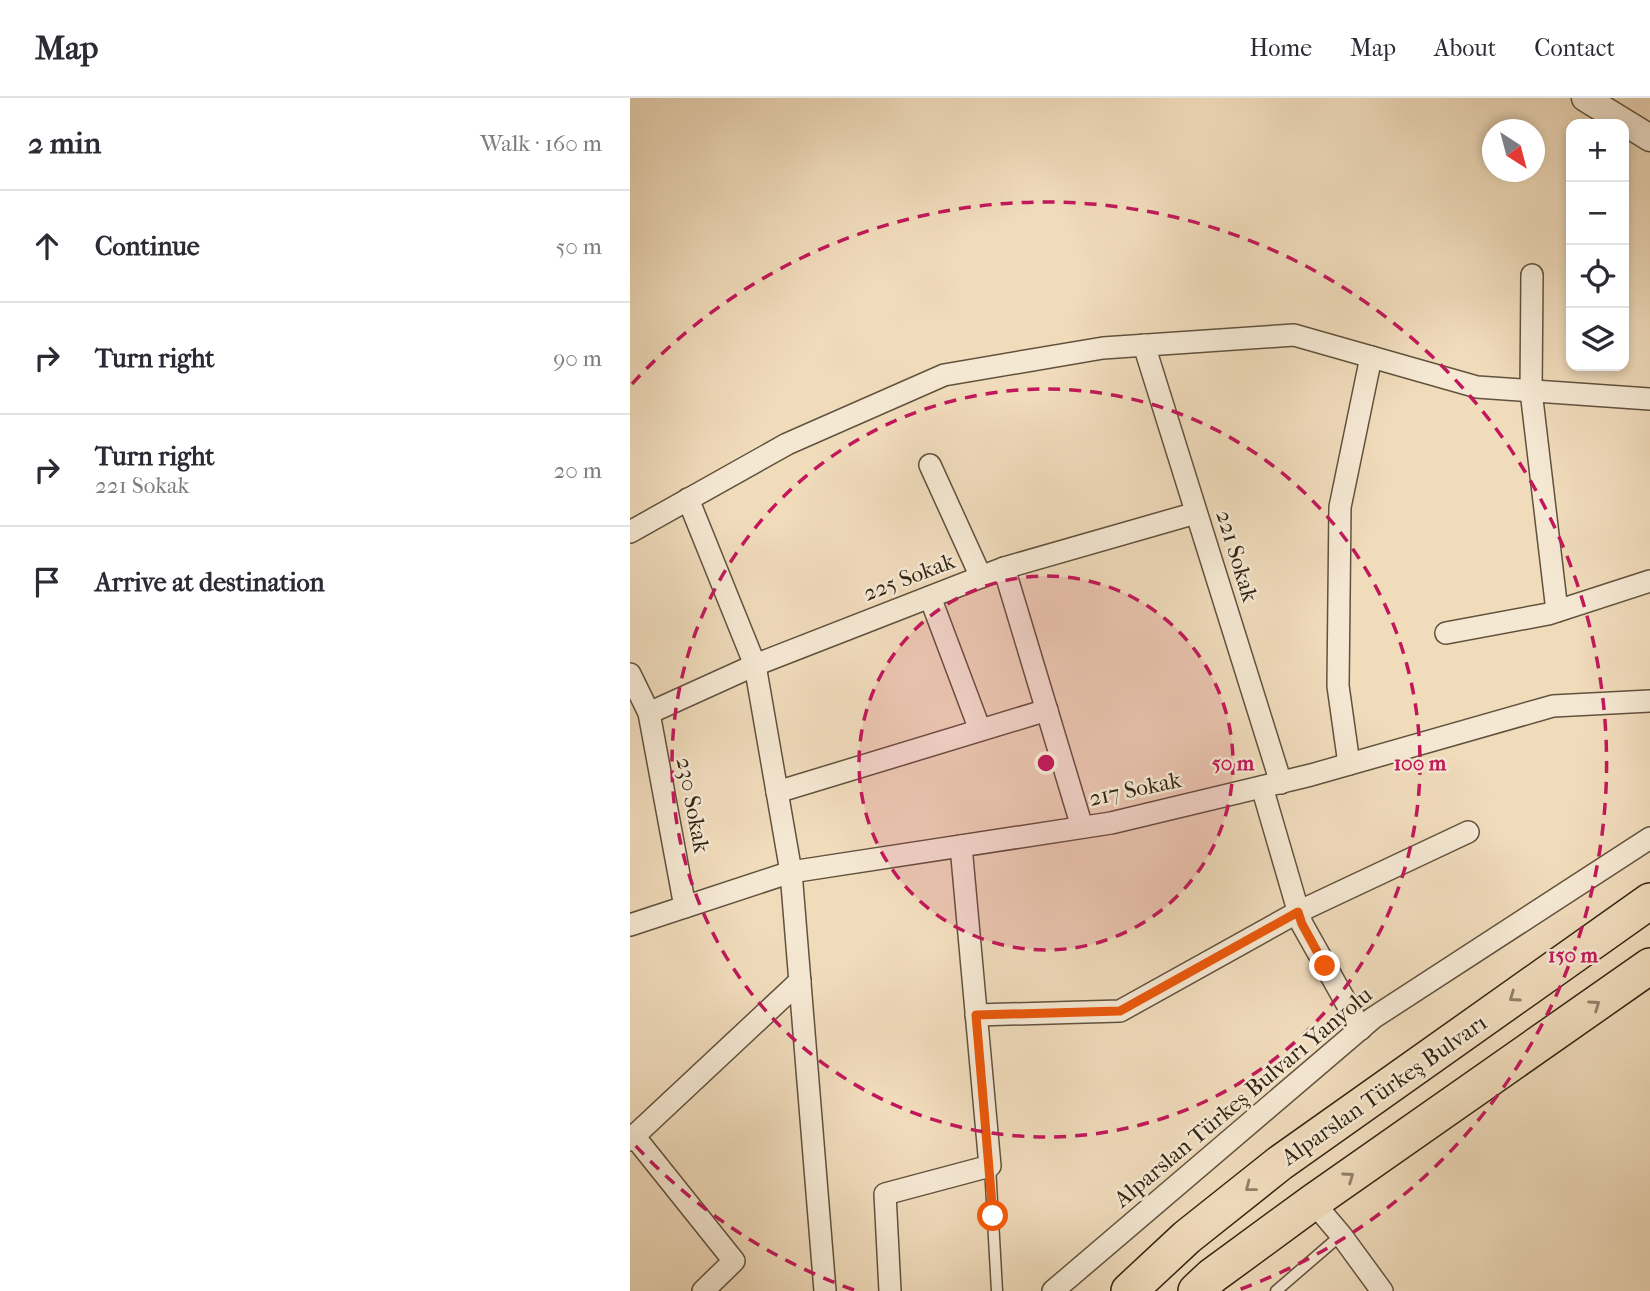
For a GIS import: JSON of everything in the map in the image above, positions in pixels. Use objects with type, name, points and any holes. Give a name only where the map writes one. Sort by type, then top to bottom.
[{"type":"highway","name":"Alparslan Türkeş Bulvarı","points":[[1129,1291],[1187,1237],[1280,1163],[1650,901]]},
{"type":"highway","points":[[1196,1291],[1212,1276],[1313,1202],[1650,966]]},
{"type":"street","points":[[1585,98],[1650,138]]},
{"type":"street","points":[[1532,275],[1531,391],[1556,611]]},
{"type":"street","points":[[630,532],[788,444],[944,374],[1103,348],[1294,335],[1477,387],[1650,399]]},
{"type":"street","name":"221 Sokak","points":[[1144,345],[1196,513],[1272,785],[1298,912],[1302,924],[1361,1029]]},
{"type":"street","points":[[1349,764],[1339,686],[1340,507],[1371,357]]},
{"type":"street","points":[[930,465],[981,577]]},
{"type":"street","points":[[688,499],[755,665],[791,872],[825,1291]]},
{"type":"street","name":"225 Sokak","points":[[649,713],[755,665],[1004,568],[1196,513]]},
{"type":"street","points":[[1004,568],[1082,827]]},
{"type":"street","points":[[1446,633],[1556,611],[1650,581]]},
{"type":"street","points":[[930,597],[980,730]]},
{"type":"street","name":"230 Sokak","points":[[630,674],[649,713],[685,907]]},
{"type":"street","name":"217 Sokak","points":[[630,925],[791,872],[1111,823],[1272,785],[1553,706],[1650,701]]},
{"type":"street","points":[[777,792],[1047,710]]},
{"type":"street","points":[[976,1015],[1120,1011],[1298,912],[1468,832]]},
{"type":"street","name":"Alparslan Türkeş Bulvarı Yanyolu","points":[[1053,1291],[1373,1018],[1650,838]]},
{"type":"street","points":[[890,1291],[885,1194],[990,1166],[961,846]]},
{"type":"street","points":[[704,1291],[734,1261],[632,1138],[800,981]]},
{"type":"street","points":[[1313,1202],[1382,1291]]},
{"type":"lane","points":[[990,1166],[997,1291]]},
{"type":"lane","points":[[1276,1291],[1341,1235]]},
{"type":"route","points":[[993,1216],[976,1015],[1120,1011],[1298,912],[1325,966]]}]
